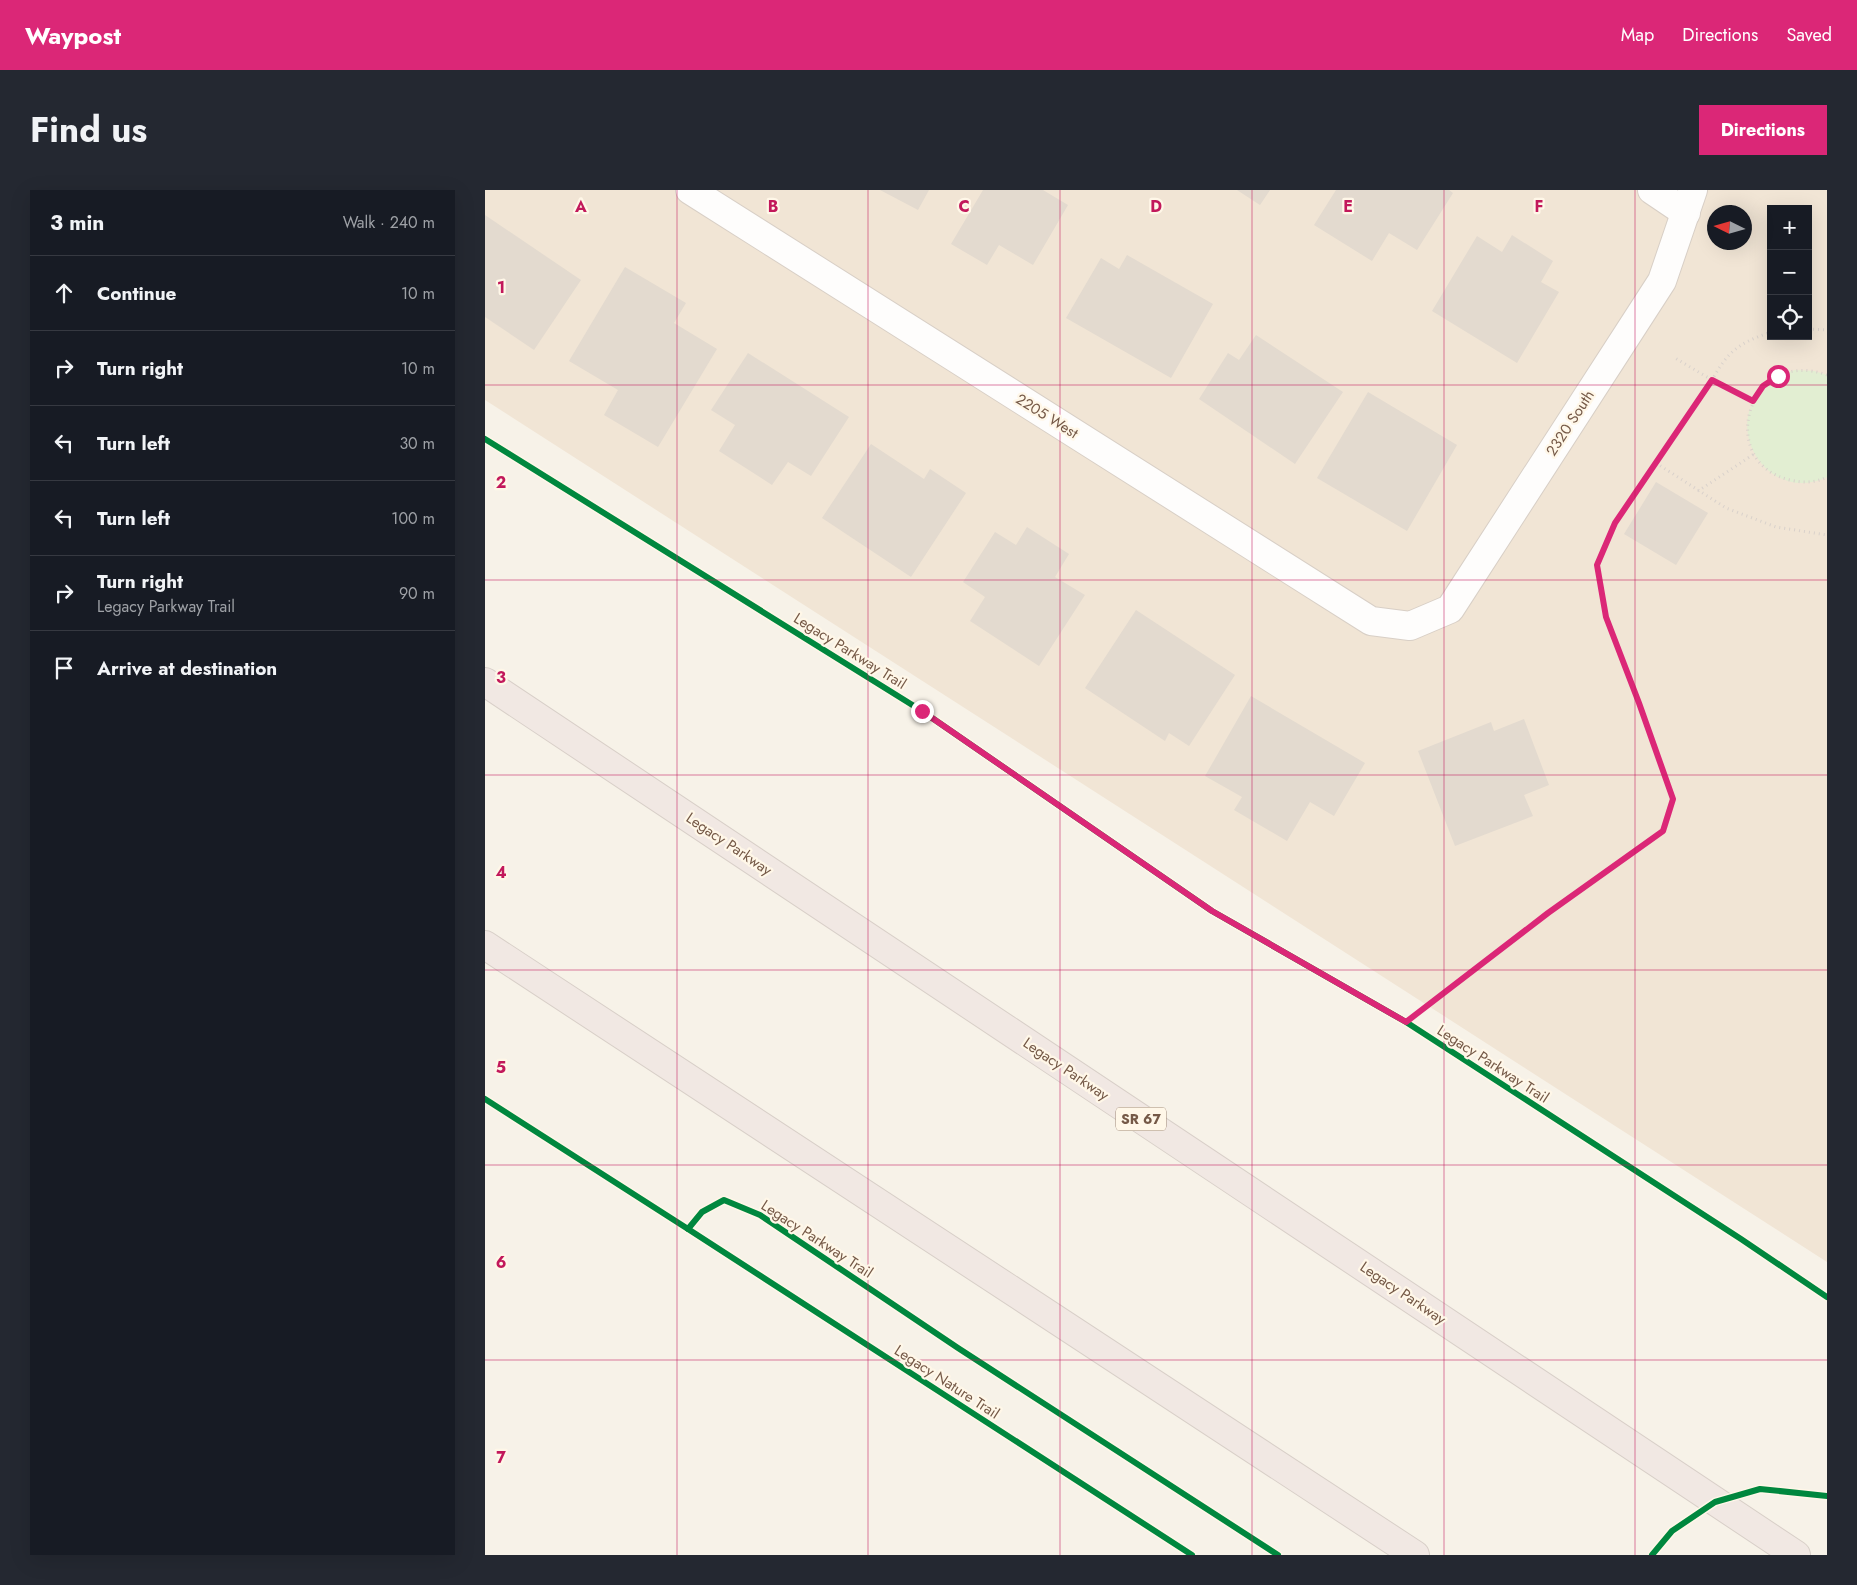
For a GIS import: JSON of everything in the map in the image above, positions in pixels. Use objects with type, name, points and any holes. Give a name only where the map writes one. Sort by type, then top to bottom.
[{"type":"highway","name":"Legacy Parkway","points":[[485,682],[1796,1555]]},
{"type":"highway","points":[[485,945],[1415,1555]]},
{"type":"street","name":"2205 West","points":[[690,190],[1371,621],[1410,626]]},
{"type":"street","points":[[1652,190],[1689,202]]},
{"type":"street","name":"2320 South","points":[[1410,626],[1450,609],[1662,281],[1689,202]]},
{"type":"path","points":[[1812,330],[1827,330]]},
{"type":"path","points":[[1406,1022],[1548,913],[1663,831],[1673,799],[1606,617],[1597,565],[1615,523],[1712,380],[1724,359],[1748,340],[1767,333]]},
{"type":"path","points":[[1675,358],[1753,401]]},
{"type":"path","points":[[1827,376],[1814,371],[1795,370],[1778,376],[1763,386],[1753,401],[1747,418],[1748,436],[1754,454],[1766,468],[1782,478],[1800,483],[1819,481],[1827,477]]},
{"type":"path","points":[[1699,491],[1754,454]]},
{"type":"path","points":[[1656,463],[1726,508],[1776,527],[1827,535]]},
{"type":"shaded area","points":[[485,190],[1827,190],[1827,1262],[485,400]]},
{"type":"green space","points":[[1795,370],[1814,371],[1827,375],[1827,477],[1802,483],[1781,478],[1763,465],[1751,447],[1747,425],[1752,404],[1767,384]]},
{"type":"building","points":[[880,190],[929,190],[918,210]]},
{"type":"building","points":[[983,190],[1043,190],[1068,205],[1033,265],[999,245],[987,265],[951,244]]},
{"type":"building","points":[[1237,190],[1270,190],[1260,205]]},
{"type":"building","points":[[1336,190],[1449,190],[1453,193],[1417,250],[1389,233],[1372,261],[1314,225]]},
{"type":"building","points":[[485,215],[581,280],[534,350],[485,317]]},
{"type":"building","points":[[1512,235],[1553,261],[1541,282],[1559,292],[1517,363],[1432,311],[1477,236],[1502,252]]},
{"type":"building","points":[[1127,255],[1213,304],[1171,378],[1066,318],[1101,258],[1119,269]]},
{"type":"building","points":[[625,267],[686,303],[674,323],[717,349],[658,447],[604,415],[618,390],[569,361]]},
{"type":"building","points":[[1256,335],[1343,392],[1295,464],[1199,399],[1228,353],[1239,360]]},
{"type":"building","points":[[748,353],[849,417],[811,476],[788,462],[772,485],[719,451],[735,425],[711,410]]},
{"type":"building","points":[[1368,392],[1457,445],[1407,531],[1317,478]]},
{"type":"building","points":[[871,444],[924,479],[930,469],[966,493],[911,577],[822,518]]},
{"type":"building","points":[[1656,482],[1708,513],[1676,565],[1624,534]]},
{"type":"building","points":[[1027,527],[1069,554],[1055,577],[1085,595],[1039,666],[970,621],[985,597],[963,582],[995,532],[1016,545]]},
{"type":"building","points":[[1136,610],[1235,675],[1189,746],[1169,733],[1165,741],[1085,688]]},
{"type":"building","points":[[1251,696],[1365,763],[1334,816],[1310,802],[1287,841],[1234,810],[1242,797],[1205,776]]},
{"type":"building","points":[[1524,719],[1549,785],[1524,795],[1533,816],[1455,846],[1418,751],[1491,722],[1494,731]]},
{"type":"cycle path","name":"Legacy Parkway Trail","points":[[485,439],[922,711],[1212,911],[1406,1022],[1741,1239],[1827,1297]]},
{"type":"cycle path","name":"Legacy Parkway Trail","points":[[485,1099],[688,1229],[702,1212],[724,1200],[760,1215],[958,1348],[1278,1555]]},
{"type":"cycle path","name":"Legacy Nature Trail","points":[[688,1229],[1192,1555]]},
{"type":"cycle path","points":[[1652,1555],[1672,1531],[1715,1502],[1760,1489],[1827,1496]]},
{"type":"route","points":[[922,711],[1212,911],[1406,1022],[1548,913],[1663,831],[1673,799],[1606,617],[1597,565],[1615,523],[1712,380],[1753,401],[1763,386],[1778,376]]}]
